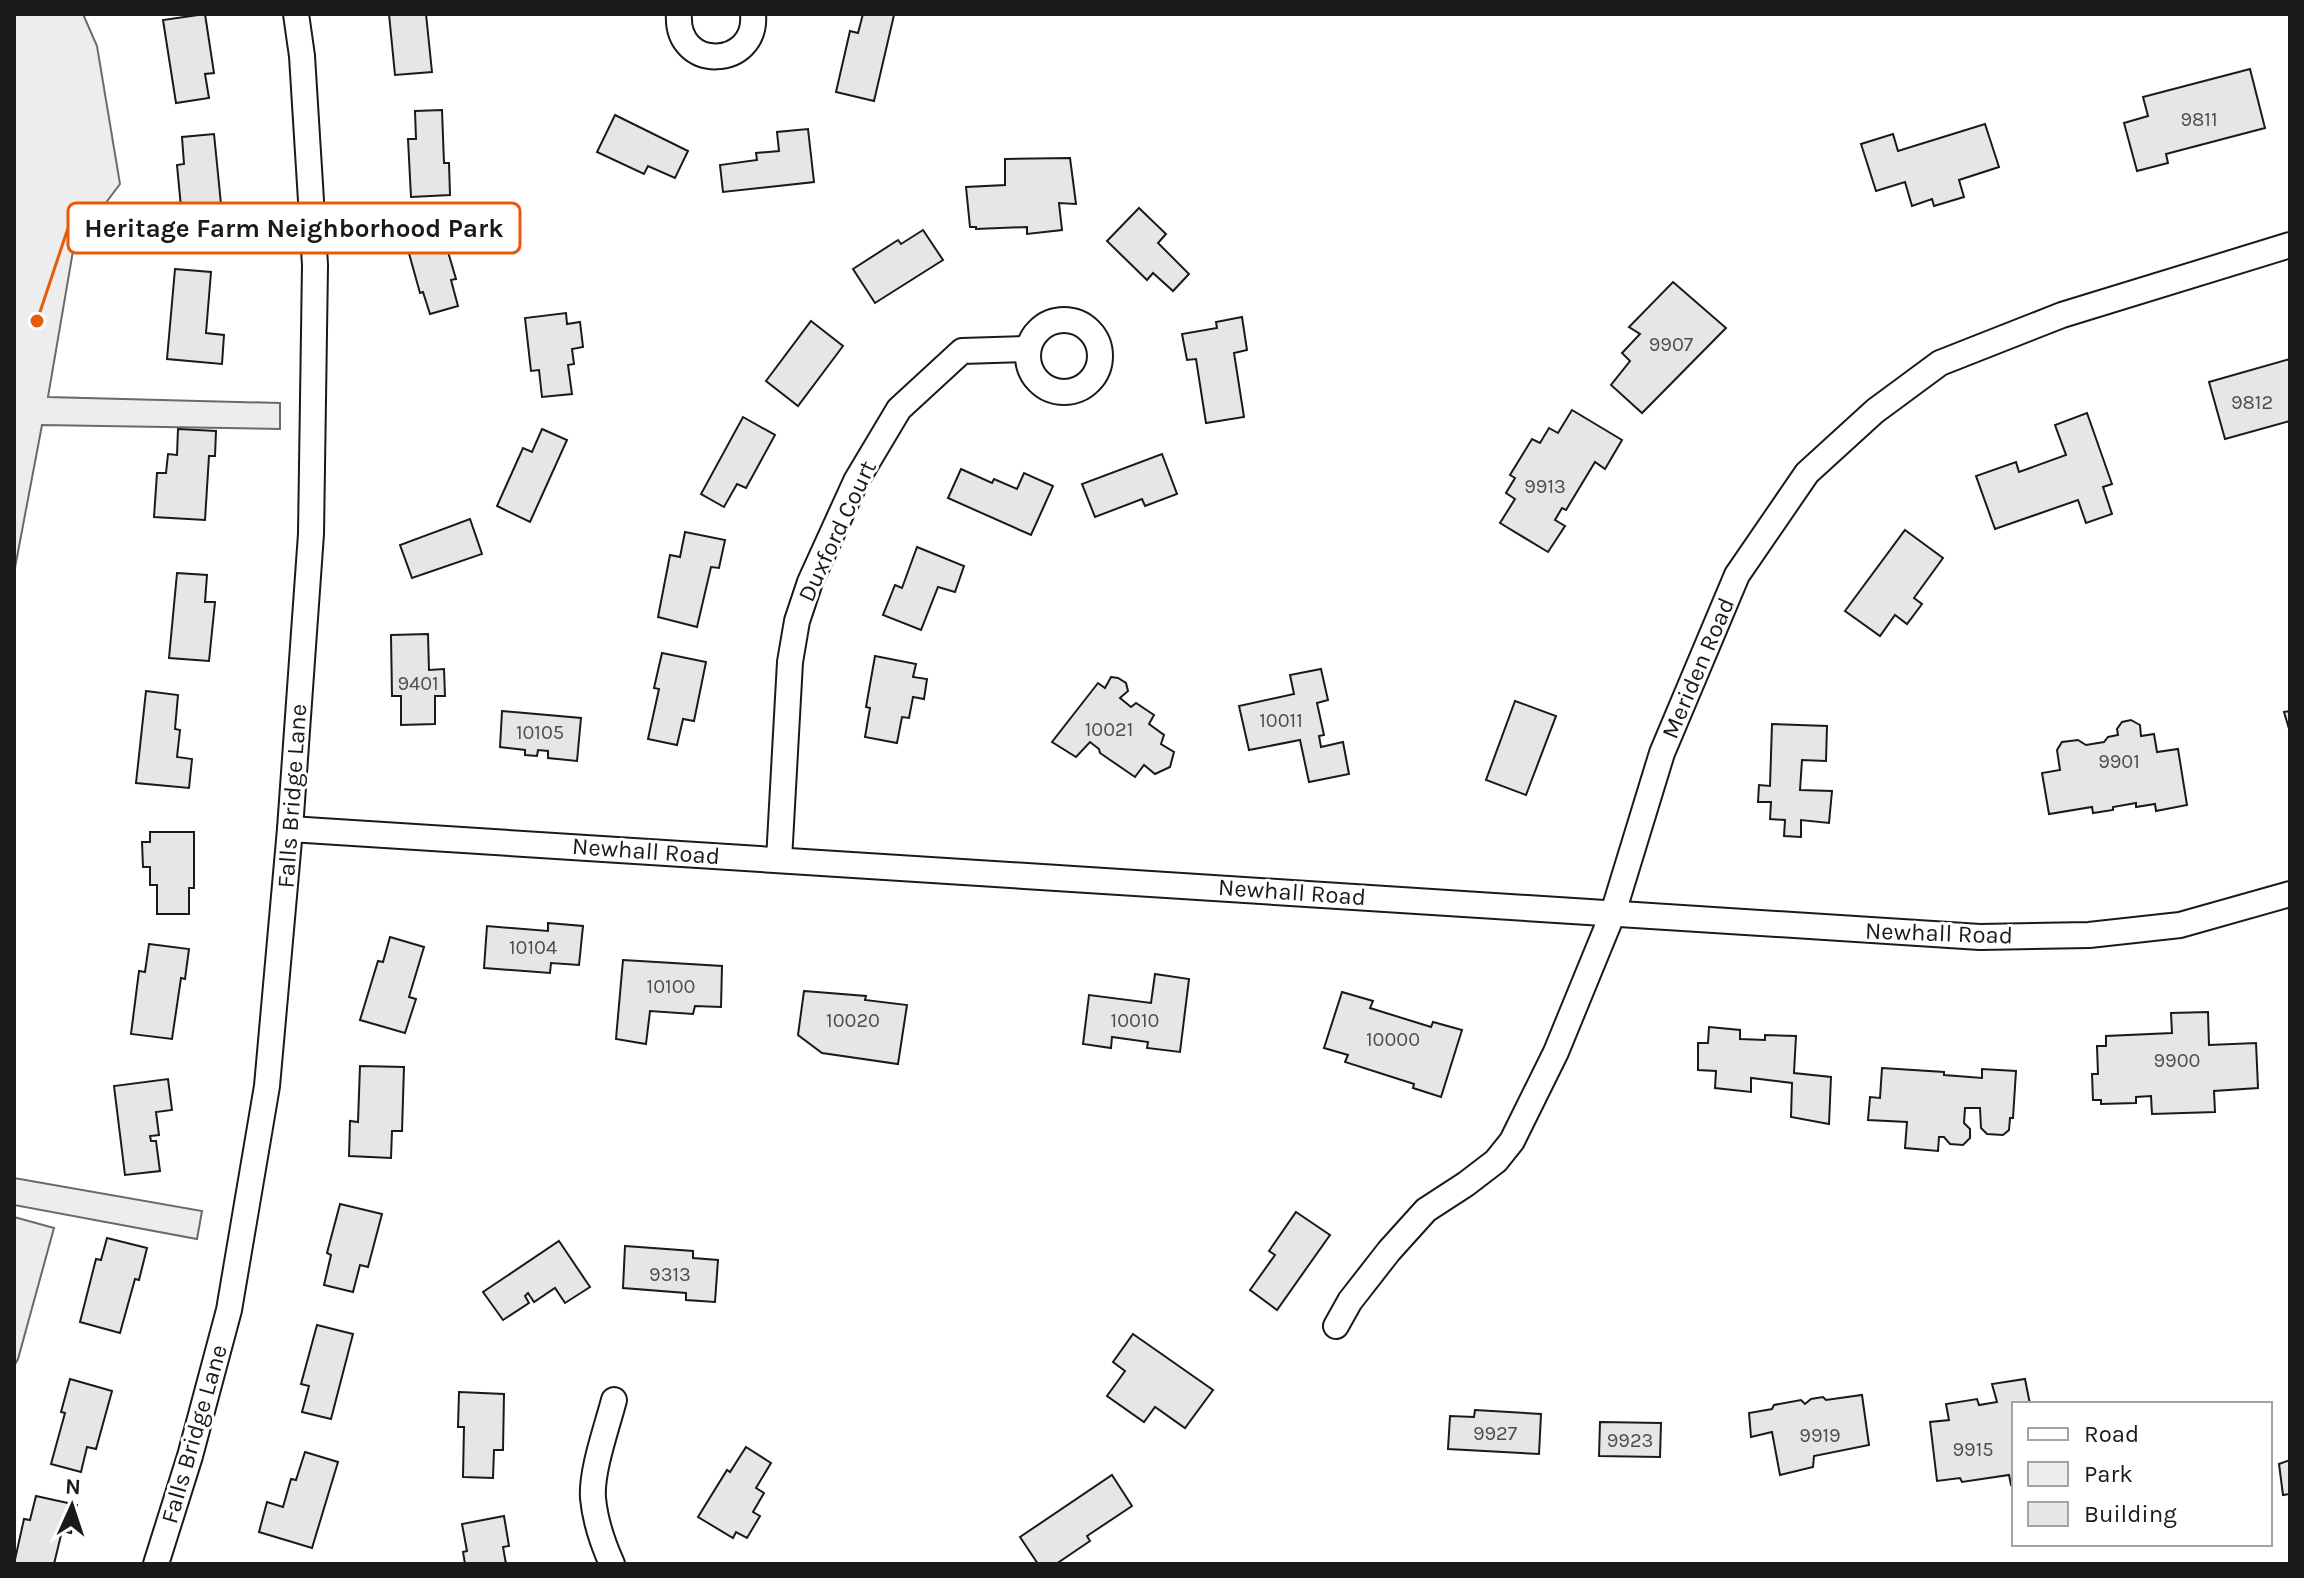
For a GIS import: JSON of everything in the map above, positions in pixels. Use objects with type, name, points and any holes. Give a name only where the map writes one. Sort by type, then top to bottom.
[{"type":"street","name":"Falls Bridge Lane","points":[[156,1564],[190,1456],[229,1310],[267,1086],[290,829],[311,534],[315,265],[302,56],[296,14]]},
{"type":"street","points":[[679,14],[679,29],[684,40],[702,55],[713,57],[725,56],[745,43],[751,33],[753,14]]},
{"type":"street","name":"Meriden Road","points":[[1336,1326],[1350,1301],[1426,1210],[1496,1161],[1512,1141],[1556,1052],[1613,913],[1662,753],[1737,575],[1807,473],[1875,411],[1940,363],[2062,315],[2290,245]]},
{"type":"street","name":"Duxford Court","points":[[779,860],[790,662],[797,621],[810,582],[856,481],[899,409],[962,351],[1028,349]]},
{"type":"street","name":"Newhall Road","points":[[290,829],[1980,937],[2089,935],[2180,925],[2290,894]]},
{"type":"street","points":[[612,1564],[603,1544],[593,1498],[594,1479],[614,1400]]},
{"type":"green space","points":[[14,14],[83,14],[97,46],[120,184],[74,245],[48,397],[280,403],[280,429],[42,425],[14,573]]},
{"type":"green space","points":[[14,1178],[202,1211],[197,1239],[14,1205]]},
{"type":"green space","points":[[14,1217],[54,1228],[14,1366]]},
{"type":"building","points":[[205,14],[214,73],[205,74],[209,98],[176,103],[163,20]]},
{"type":"building","points":[[389,14],[426,14],[432,72],[395,75]]},
{"type":"building","points":[[863,14],[894,15],[874,101],[836,92],[850,31],[858,33]]},
{"type":"building","points":[[2250,69],[2265,128],[2166,154],[2168,163],[2137,171],[2124,123],[2148,116],[2143,97]]},
{"type":"building","points":[[442,110],[444,163],[449,163],[450,195],[411,197],[408,139],[416,139],[415,111]]},
{"type":"building","points":[[615,115],[688,151],[675,178],[648,166],[644,174],[597,152]]},
{"type":"building","points":[[1985,124],[1999,167],[1959,180],[1964,197],[1934,206],[1932,199],[1912,206],[1905,182],[1876,191],[1861,144],[1893,134],[1898,151]]},
{"type":"building","points":[[808,129],[814,182],[723,192],[720,165],[757,160],[756,153],[779,151],[777,132]]},
{"type":"building","points":[[214,134],[222,214],[182,218],[177,165],[184,164],[182,137]]},
{"type":"building","points":[[1070,158],[1076,204],[1059,203],[1062,230],[1027,234],[1027,227],[970,227],[966,187],[1005,185],[1005,159]]},
{"type":"building","points":[[1139,208],[1166,234],[1158,243],[1189,274],[1173,291],[1153,273],[1147,280],[1107,241]]},
{"type":"building","points":[[441,228],[456,279],[451,280],[458,306],[430,314],[423,292],[420,293],[405,239]]},
{"type":"building","points":[[923,230],[943,260],[875,303],[853,269],[898,240],[901,244]]},
{"type":"building","points":[[175,269],[211,272],[206,333],[224,335],[222,364],[167,359]]},
{"type":"building","points":[[1673,282],[1726,328],[1642,413],[1611,385],[1630,361],[1622,353],[1640,334],[1629,327]]},
{"type":"building","points":[[566,313],[567,324],[580,322],[583,347],[572,349],[574,364],[568,365],[572,394],[542,397],[539,370],[531,371],[525,318]]},
{"type":"building","points":[[1242,317],[1247,350],[1234,353],[1244,417],[1206,423],[1196,359],[1187,360],[1182,334],[1217,328],[1216,322]]},
{"type":"building","points":[[811,321],[843,346],[798,406],[766,381]]},
{"type":"building","points":[[2290,359],[2290,421],[2225,439],[2209,382]]},
{"type":"building","points":[[1572,410],[1622,440],[1605,469],[1595,462],[1566,510],[1562,508],[1555,520],[1565,526],[1548,552],[1500,523],[1515,499],[1506,493],[1515,478],[1510,475],[1532,439],[1540,443],[1549,428],[1558,433]]},
{"type":"building","points":[[2087,413],[2112,484],[2103,487],[2112,514],[2086,523],[2078,500],[1995,529],[1976,476],[2016,462],[2019,472],[2066,455],[2055,425]]},
{"type":"building","points":[[743,417],[775,435],[746,488],[737,484],[724,507],[701,494]]},
{"type":"building","points":[[178,429],[216,431],[215,456],[209,456],[205,520],[154,517],[157,473],[166,473],[168,454],[177,455]]},
{"type":"building","points":[[542,429],[567,440],[530,522],[497,506],[523,448],[532,452]]},
{"type":"building","points":[[1162,454],[1177,494],[1145,506],[1142,499],[1095,517],[1082,484]]},
{"type":"building","points":[[961,469],[992,483],[994,479],[1017,489],[1024,473],[1053,486],[1031,535],[948,498]]},
{"type":"building","points":[[470,519],[482,554],[412,578],[400,545]]},
{"type":"building","points":[[1905,530],[1943,558],[1914,598],[1922,604],[1907,624],[1895,615],[1880,636],[1845,611]]},
{"type":"building","points":[[685,532],[725,540],[719,568],[711,567],[697,627],[658,617],[670,555],[680,557]]},
{"type":"building","points":[[917,547],[964,566],[955,592],[938,587],[921,630],[883,615],[895,585],[902,588]]},
{"type":"building","points":[[177,573],[207,575],[205,602],[215,602],[209,661],[169,658]]},
{"type":"building","points":[[428,634],[429,670],[444,669],[445,696],[435,696],[435,724],[401,725],[401,696],[392,696],[391,635]]},
{"type":"building","points":[[662,653],[706,662],[694,721],[683,719],[677,745],[648,739],[659,689],[654,688]]},
{"type":"building","points":[[875,656],[916,664],[913,677],[927,679],[924,699],[913,697],[909,718],[902,717],[897,743],[865,737],[870,708],[866,707]]},
{"type":"building","points":[[1321,669],[1328,700],[1317,703],[1324,735],[1319,736],[1321,747],[1343,742],[1349,774],[1309,782],[1300,740],[1249,750],[1239,706],[1294,694],[1290,675]]},
{"type":"building","points":[[1111,677],[1126,683],[1128,691],[1120,698],[1131,707],[1136,703],[1154,715],[1149,724],[1164,735],[1161,744],[1174,752],[1170,767],[1155,774],[1144,765],[1135,777],[1100,753],[1090,742],[1076,757],[1052,742],[1098,683],[1105,688]]},
{"type":"building","points":[[146,691],[178,695],[175,729],[180,730],[177,757],[192,759],[189,788],[136,783]]},
{"type":"building","points":[[1515,701],[1556,716],[1526,795],[1486,780]]},
{"type":"building","points":[[502,711],[581,718],[577,761],[548,758],[548,751],[538,750],[537,756],[525,755],[525,750],[500,747]]},
{"type":"building","points":[[2290,711],[2290,732],[2284,712]]},
{"type":"building","points":[[2131,720],[2140,725],[2141,736],[2154,734],[2157,752],[2178,749],[2187,805],[2156,811],[2155,804],[2136,807],[2136,803],[2093,813],[2092,807],[2049,814],[2042,773],[2060,770],[2057,750],[2062,742],[2078,740],[2086,745],[2104,742],[2108,737],[2118,735],[2117,729],[2122,722]]},
{"type":"building","points":[[1772,724],[1827,726],[1826,761],[1802,760],[1800,790],[1832,791],[1829,823],[1801,820],[1801,837],[1784,836],[1785,820],[1770,819],[1771,802],[1758,802],[1759,785],[1770,786]]},
{"type":"building","points":[[150,832],[194,832],[194,888],[189,888],[189,914],[157,914],[157,885],[150,885],[150,867],[143,867],[142,842],[150,842]]},
{"type":"building","points":[[548,923],[583,926],[579,965],[551,963],[550,973],[484,968],[487,926],[548,931]]},
{"type":"building","points":[[390,937],[424,947],[409,997],[416,999],[405,1033],[360,1020],[378,961],[383,962]]},
{"type":"building","points":[[149,944],[189,949],[185,979],[181,978],[172,1039],[131,1034],[139,971],[145,972]]},
{"type":"building","points":[[623,960],[722,966],[721,1007],[695,1006],[693,1014],[650,1011],[646,1044],[616,1039]]},
{"type":"building","points":[[1155,974],[1189,979],[1180,1052],[1147,1048],[1148,1042],[1112,1037],[1111,1048],[1083,1044],[1089,995],[1151,1003]]},
{"type":"building","points":[[804,991],[866,996],[865,1000],[907,1005],[898,1064],[822,1053],[798,1035]]},
{"type":"building","points":[[1342,992],[1373,1001],[1370,1008],[1431,1027],[1433,1022],[1462,1030],[1441,1097],[1413,1088],[1414,1084],[1345,1062],[1348,1055],[1324,1048]]},
{"type":"building","points":[[2208,1012],[2209,1045],[2256,1043],[2258,1088],[2214,1091],[2215,1112],[2152,1114],[2151,1096],[2136,1097],[2136,1103],[2101,1104],[2101,1100],[2093,1100],[2092,1074],[2098,1074],[2097,1046],[2106,1046],[2106,1036],[2172,1033],[2171,1013]]},
{"type":"building","points":[[1709,1027],[1740,1030],[1740,1039],[1765,1040],[1765,1035],[1796,1036],[1794,1073],[1831,1077],[1829,1124],[1791,1117],[1792,1083],[1751,1078],[1751,1092],[1715,1088],[1716,1071],[1698,1070],[1698,1043],[1708,1043]]},
{"type":"building","points":[[360,1066],[404,1067],[402,1131],[392,1131],[391,1158],[349,1156],[350,1121],[358,1122]]},
{"type":"building","points":[[1882,1068],[1982,1078],[1982,1069],[2016,1071],[2013,1118],[2010,1118],[2009,1130],[2003,1135],[1987,1134],[1981,1128],[1980,1108],[1965,1108],[1964,1123],[1970,1129],[1970,1138],[1963,1145],[1950,1144],[1944,1137],[1939,1137],[1938,1151],[1905,1148],[1907,1122],[1868,1120],[1870,1097],[1880,1098]]},
{"type":"building","points":[[168,1079],[172,1110],[156,1112],[159,1135],[150,1136],[151,1141],[156,1141],[160,1171],[125,1175],[114,1086]]},
{"type":"building","points":[[340,1204],[382,1214],[368,1267],[360,1265],[353,1292],[324,1285],[331,1255],[327,1253]]},
{"type":"building","points":[[1296,1212],[1330,1235],[1277,1310],[1250,1290],[1275,1255],[1269,1251]]},
{"type":"building","points":[[107,1238],[147,1248],[120,1333],[80,1322],[96,1259],[101,1260]]},
{"type":"building","points":[[559,1241],[590,1287],[565,1303],[555,1288],[534,1302],[528,1293],[525,1296],[529,1303],[503,1320],[483,1292]]},
{"type":"building","points":[[625,1246],[693,1251],[693,1258],[718,1260],[715,1302],[686,1300],[686,1293],[623,1288]]},
{"type":"building","points":[[317,1325],[353,1334],[331,1419],[302,1412],[309,1386],[301,1384]]},
{"type":"building","points":[[1133,1334],[1213,1390],[1185,1428],[1155,1407],[1144,1422],[1107,1396],[1125,1371],[1113,1362]]},
{"type":"building","points":[[70,1379],[112,1391],[96,1449],[87,1447],[81,1472],[51,1464],[65,1413],[61,1412]]},
{"type":"building","points":[[2025,1379],[2030,1402],[2012,1402],[2012,1485],[2009,1475],[1962,1482],[1960,1478],[1937,1481],[1930,1422],[1949,1420],[1946,1404],[1977,1399],[1979,1405],[1997,1402],[1992,1384]]},
{"type":"building","points":[[459,1392],[504,1394],[503,1450],[494,1450],[493,1478],[463,1477],[464,1427],[458,1427]]},
{"type":"building","points":[[1862,1395],[1869,1445],[1814,1456],[1813,1467],[1780,1475],[1772,1432],[1751,1437],[1749,1413],[1801,1400],[1805,1404],[1811,1399],[1823,1397],[1826,1400]]},
{"type":"building","points":[[1475,1410],[1541,1414],[1539,1454],[1448,1449],[1450,1416],[1474,1417]]},
{"type":"building","points":[[1600,1422],[1661,1423],[1660,1457],[1599,1456]]},
{"type":"building","points":[[746,1447],[771,1463],[756,1488],[764,1493],[753,1512],[760,1516],[747,1538],[736,1532],[733,1538],[698,1517],[727,1470],[730,1472]]},
{"type":"building","points":[[305,1452],[338,1462],[312,1548],[259,1532],[267,1502],[283,1507],[291,1479],[296,1480]]},
{"type":"building","points":[[2290,1460],[2290,1494],[2283,1495],[2279,1464]]},
{"type":"building","points":[[1112,1475],[1132,1506],[1087,1536],[1090,1541],[1056,1564],[1038,1564],[1020,1537]]},
{"type":"building","points":[[36,1496],[77,1505],[71,1533],[62,1531],[54,1564],[14,1564],[24,1519],[30,1520]]},
{"type":"building","points":[[504,1516],[509,1546],[503,1547],[506,1564],[465,1564],[463,1552],[467,1551],[462,1524]]},
{"type":"place","name":"Heritage Farm Neighborhood Park","points":[[37,321]]}]
